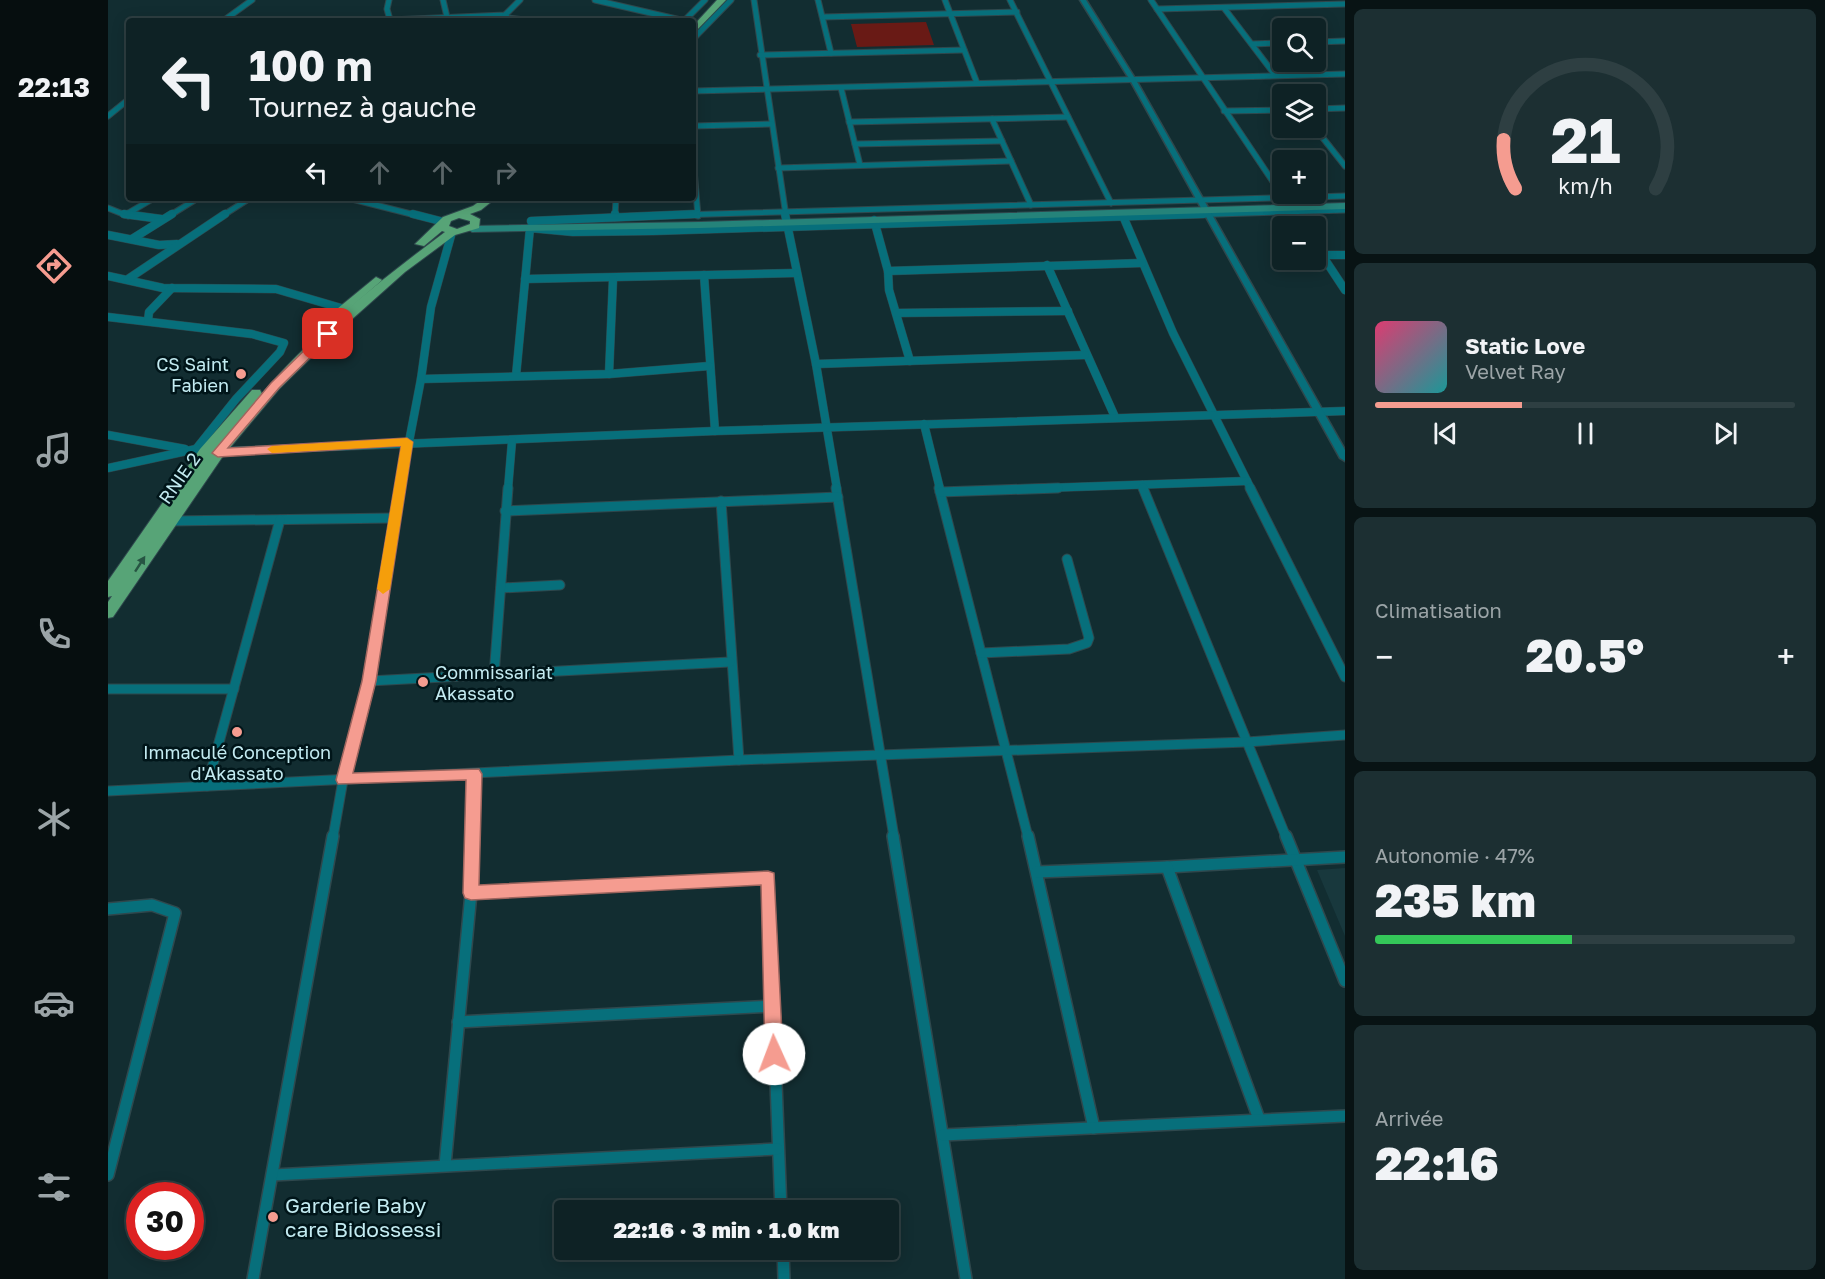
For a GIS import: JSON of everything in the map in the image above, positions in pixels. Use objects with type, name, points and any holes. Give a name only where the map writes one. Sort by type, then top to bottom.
[{"type":"highway","points":[[695,18],[712,0]]},
{"type":"highway","points":[[696,28],[722,0]]},
{"type":"highway","name":"RNIE 2","points":[[108,592],[202,451],[251,399],[341,308],[460,215],[486,201]]},
{"type":"highway","name":"RNIE 2","points":[[108,613],[171,522],[202,451],[401,270],[446,226],[474,223],[499,201]]},
{"type":"highway","points":[[460,215],[474,223]]},
{"type":"main road","points":[[1326,198],[1345,198]]},
{"type":"main road","points":[[788,220],[875,222],[1204,207],[1272,200]]},
{"type":"main road","points":[[474,223],[531,225],[788,220],[1204,207],[1345,208]]},
{"type":"street","points":[[227,18],[252,0]]},
{"type":"street","points":[[389,0],[387,9],[389,18]]},
{"type":"street","points":[[443,0],[447,17]]},
{"type":"street","points":[[428,18],[506,18],[519,0]]},
{"type":"street","points":[[595,0],[671,18]]},
{"type":"street","points":[[687,18],[705,0]]},
{"type":"street","points":[[696,36],[731,0]]},
{"type":"street","points":[[754,0],[764,90],[796,273],[816,364],[966,1279]]},
{"type":"street","points":[[819,0],[831,53]]},
{"type":"street","points":[[945,0],[977,83]]},
{"type":"street","points":[[1010,0],[1111,202]]},
{"type":"street","points":[[1083,0],[1132,80],[1345,458]]},
{"type":"street","points":[[1151,0],[1272,180]]},
{"type":"street","points":[[1157,9],[1344,2]]},
{"type":"street","points":[[1224,8],[1275,75]]},
{"type":"street","points":[[823,17],[1017,12]]},
{"type":"street","points":[[1326,42],[1345,41]]},
{"type":"street","points":[[1252,44],[1272,43]]},
{"type":"street","points":[[760,54],[964,50]]},
{"type":"street","points":[[696,91],[1345,74]]},
{"type":"street","points":[[841,88],[860,165]]},
{"type":"street","points":[[108,116],[126,101]]},
{"type":"street","points":[[1326,109],[1345,108]]},
{"type":"street","points":[[1224,111],[1272,110]]},
{"type":"street","points":[[849,122],[1068,117]]},
{"type":"street","points":[[992,119],[1031,205]]},
{"type":"street","points":[[696,126],[771,124]]},
{"type":"street","points":[[1323,138],[1345,166]]},
{"type":"street","points":[[855,144],[1002,141]]},
{"type":"street","points":[[1335,153],[1345,153]]},
{"type":"street","points":[[778,168],[1011,161]]},
{"type":"street","points":[[696,193],[698,216]]},
{"type":"street","points":[[125,215],[149,201]]},
{"type":"street","points":[[132,239],[193,201]]},
{"type":"street","points":[[128,279],[245,201]]},
{"type":"street","points":[[253,1279],[344,780],[369,681],[394,518],[407,442],[421,380],[431,307],[446,226],[358,201]]},
{"type":"street","points":[[615,217],[616,201]]},
{"type":"street","points":[[516,376],[531,225],[615,217],[698,216],[788,220],[1111,202],[1293,211],[1345,208]]},
{"type":"street","points":[[910,361],[889,290],[888,271],[875,222],[1123,216],[1204,207]]},
{"type":"street","points":[[108,208],[125,215],[162,219]]},
{"type":"street","points":[[1293,211],[1296,216]]},
{"type":"street","points":[[1123,216],[1173,333],[1345,677]]},
{"type":"street","points":[[108,236],[159,245],[178,244]]},
{"type":"street","points":[[158,257],[159,245]]},
{"type":"street","points":[[1326,255],[1345,255]]},
{"type":"street","points":[[1326,262],[1345,290]]},
{"type":"street","points":[[888,271],[1142,263]]},
{"type":"street","points":[[1047,265],[1114,417]]},
{"type":"street","points":[[525,279],[613,279],[796,273]]},
{"type":"street","points":[[704,275],[715,431]]},
{"type":"street","points":[[108,276],[172,288],[218,287],[276,290],[341,308]]},
{"type":"street","points":[[609,374],[613,279]]},
{"type":"street","points":[[148,321],[150,312],[172,288]]},
{"type":"street","points":[[896,313],[1068,311]]},
{"type":"street","points":[[108,317],[252,334],[284,343],[280,352],[236,399],[202,451]]},
{"type":"street","points":[[816,364],[1085,355]]},
{"type":"street","points":[[421,380],[609,374],[709,366]]},
{"type":"street","points":[[108,468],[202,451],[1213,413],[1345,411]]},
{"type":"street","points":[[924,424],[1037,872],[1094,1128]]},
{"type":"street","points":[[108,435],[202,451]]},
{"type":"street","points":[[494,676],[512,441]]},
{"type":"street","points":[[940,492],[1246,481]]},
{"type":"street","points":[[1142,485],[1345,981]]},
{"type":"street","points":[[505,511],[838,497]]},
{"type":"street","points":[[721,501],[730,662],[739,760]]},
{"type":"street","points":[[171,522],[394,518]]},
{"type":"street","points":[[207,786],[280,520]]},
{"type":"street","points":[[981,653],[1069,649],[1087,643],[1089,638],[1067,559]]},
{"type":"street","points":[[501,588],[560,585]]},
{"type":"street","points":[[369,681],[494,676],[656,664],[730,662]]},
{"type":"street","points":[[108,689],[234,689]]},
{"type":"street","points":[[108,791],[739,760],[1247,742],[1345,735]]},
{"type":"street","points":[[445,1165],[471,893],[474,774]]},
{"type":"street","points":[[1037,872],[1345,857]]},
{"type":"street","points":[[1167,867],[1259,1119]]},
{"type":"street","points":[[471,893],[768,878],[780,1200]]},
{"type":"street","points":[[108,909],[157,905],[169,907],[175,913],[108,1175]]},
{"type":"street","points":[[458,1022],[773,1006]]},
{"type":"street","points":[[943,1135],[1345,1116]]},
{"type":"street","points":[[273,1175],[777,1149]]},
{"type":"street","points":[[783,1260],[784,1279]]},
{"type":"shaded area","points":[[926,22],[934,45],[857,47],[851,24]]},
{"type":"shaded area","points":[[1345,868],[1345,936],[1317,870]]},
{"type":"slow traffic","points":[[272,449],[407,442],[383,589]]},
{"type":"place","name":"CS Saint Fabien","points":[[241,374]]},
{"type":"place","name":"Commissariat Akassato","points":[[423,682]]},
{"type":"place","name":"Immaculé Conception d'Akassato","points":[[237,732]]},
{"type":"place","name":"Garderie Baby care Bidossessi","points":[[273,1217]]},
{"type":"route","points":[[328,334],[275,386],[218,453],[407,442],[369,681],[344,780],[474,774],[471,893],[768,878],[774,1054]]}]
